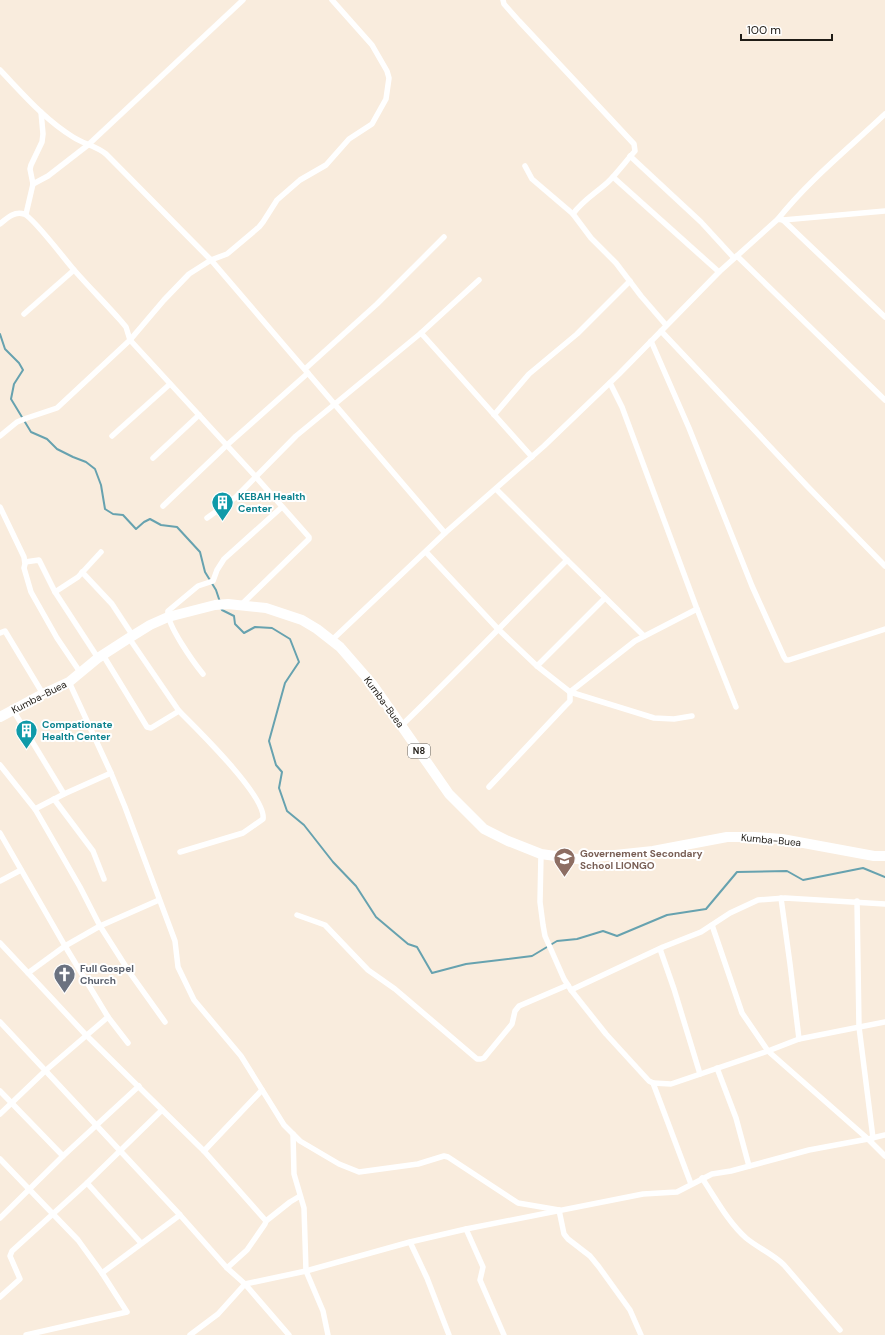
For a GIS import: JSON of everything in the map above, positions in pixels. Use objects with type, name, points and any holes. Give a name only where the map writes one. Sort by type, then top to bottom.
[{"type":"highway","name":"Kumba-Buea","points":[[0,717],[69,682],[80,672],[131,637],[150,625],[168,617],[215,605],[228,604],[271,609],[296,617],[317,629],[344,650],[373,685],[445,789],[484,829],[502,839],[541,854],[583,859],[653,851],[727,837],[754,837],[782,840],[874,856],[885,856]]},
{"type":"street","points":[[33,184],[48,176],[88,145],[243,0]]},
{"type":"street","points":[[0,436],[17,422],[57,408],[130,340],[164,300],[189,274],[211,260],[226,254],[259,227],[277,200],[300,180],[326,164],[349,139],[372,124],[386,99],[389,78],[387,70],[372,45],[332,0]]},
{"type":"street","points":[[503,0],[504,4],[519,22],[634,144],[634,151],[613,177],[592,196],[579,205],[573,214]]},
{"type":"street","points":[[0,70],[40,112],[73,137],[99,149],[106,154],[211,260],[445,533]]},
{"type":"street","points":[[26,214],[33,184],[30,169],[42,142],[43,134],[40,112]]},
{"type":"street","points":[[332,640],[445,533],[532,457],[610,383],[719,272],[780,220],[787,208],[820,174],[885,114]]},
{"type":"street","points":[[630,156],[701,222],[885,400]]},
{"type":"street","points":[[525,166],[532,179],[573,214],[591,238],[616,263],[641,296],[666,325]]},
{"type":"street","points":[[613,177],[719,272]]},
{"type":"street","points":[[780,220],[885,211]]},
{"type":"street","points":[[0,224],[12,214],[26,214],[126,327],[130,340],[227,445],[308,536],[309,539],[241,605]]},
{"type":"street","points":[[780,220],[885,317]]},
{"type":"street","points":[[163,506],[394,288],[444,237]]},
{"type":"street","points":[[24,314],[74,270]]},
{"type":"street","points":[[207,518],[236,497],[296,436],[421,333],[479,280]]},
{"type":"street","points":[[494,415],[529,374],[577,334],[630,281]]},
{"type":"street","points":[[661,331],[807,486],[885,566]]},
{"type":"street","points":[[421,333],[532,457]]},
{"type":"street","points":[[651,341],[689,428],[752,586],[786,660],[885,629]]},
{"type":"street","points":[[610,383],[625,416],[697,609],[736,707]]},
{"type":"street","points":[[112,436],[170,384]]},
{"type":"street","points":[[153,458],[199,415]]},
{"type":"street","points":[[496,488],[644,636]]},
{"type":"street","points":[[0,507],[24,557],[24,568],[31,592],[57,638],[80,672]]},
{"type":"street","points":[[203,674],[188,655],[168,617],[168,611],[198,586],[213,581],[217,570],[224,559],[282,507]]},
{"type":"street","points":[[55,592],[78,577],[101,552]]},
{"type":"street","points":[[426,552],[498,629],[537,666],[570,692],[654,718],[674,719],[692,716]]},
{"type":"street","points":[[25,562],[39,560],[55,592],[149,728],[179,711]]},
{"type":"street","points":[[401,726],[474,655],[567,560]]},
{"type":"street","points":[[82,572],[112,604],[131,637],[179,711],[241,776],[262,808],[264,814],[263,819],[243,833],[180,852]]},
{"type":"street","points":[[537,666],[605,598]]},
{"type":"street","points":[[570,692],[635,641],[697,609]]},
{"type":"street","points":[[0,633],[5,632],[43,694]]},
{"type":"street","points":[[69,682],[111,773],[175,941],[178,967],[194,1000],[239,1052],[284,1125],[300,1141],[339,1164],[359,1172],[418,1164],[444,1156],[448,1157],[518,1203],[559,1210]]},
{"type":"street","points":[[489,787],[565,706],[570,700],[570,692]]},
{"type":"street","points":[[13,710],[64,794]]},
{"type":"street","points":[[0,765],[35,809],[80,887],[100,926],[165,1022]]},
{"type":"street","points":[[35,809],[111,773]]},
{"type":"street","points":[[54,799],[92,851],[104,879]]},
{"type":"street","points":[[0,833],[65,946],[108,1016],[128,1043]]},
{"type":"street","points":[[541,854],[540,902],[545,936],[569,988],[606,1034],[649,1081],[653,1083],[671,1084],[799,1039],[885,1022]]},
{"type":"street","points":[[0,881],[21,870]]},
{"type":"street","points":[[297,915],[324,925],[368,970],[395,989],[477,1059],[481,1060],[512,1024],[515,1011],[520,1006],[569,988],[701,932],[730,913],[752,902],[768,898],[780,898],[885,904]]},
{"type":"street","points":[[780,898],[799,1039]]},
{"type":"street","points":[[28,973],[65,946],[100,926],[159,900]]},
{"type":"street","points":[[857,902],[859,1027],[871,1138]]},
{"type":"street","points":[[712,925],[742,1012],[768,1051],[871,1138],[885,1156]]},
{"type":"street","points":[[0,943],[86,1035],[204,1151],[266,1221]]},
{"type":"street","points":[[660,949],[700,1074]]},
{"type":"street","points":[[0,1114],[45,1071],[108,1016]]},
{"type":"street","points":[[0,1022],[180,1215],[227,1268],[245,1284],[289,1335]]},
{"type":"street","points":[[717,1068],[736,1118],[749,1166]]},
{"type":"street","points":[[653,1083],[691,1184]]},
{"type":"street","points":[[0,1218],[63,1156],[139,1086]]},
{"type":"street","points":[[204,1151],[262,1090]]},
{"type":"street","points":[[0,1091],[63,1156]]},
{"type":"street","points":[[0,1297],[20,1279],[10,1253],[87,1183],[119,1150],[162,1110]]},
{"type":"street","points":[[293,1134],[294,1174],[304,1208],[306,1271],[323,1311],[328,1335]]},
{"type":"street","points":[[190,1335],[218,1314],[245,1284],[306,1271],[410,1242],[466,1229],[643,1194],[677,1192],[712,1174],[726,1172],[809,1150],[885,1134]]},
{"type":"street","points":[[0,1159],[78,1240],[126,1310],[126,1312],[26,1335]]},
{"type":"street","points":[[702,1178],[735,1228],[748,1239],[778,1258],[840,1330]]},
{"type":"street","points":[[87,1183],[141,1244]]},
{"type":"street","points":[[227,1268],[247,1250],[266,1221],[300,1196]]},
{"type":"street","points":[[559,1210],[564,1234],[568,1239],[590,1256],[599,1267],[630,1310],[641,1335]]},
{"type":"street","points":[[102,1273],[180,1215]]},
{"type":"street","points":[[466,1229],[483,1267],[480,1280],[504,1335]]},
{"type":"street","points":[[410,1242],[427,1278],[449,1335]]},
{"type":"waterway","points":[[0,334],[5,349],[19,363],[23,370],[14,384],[11,399],[31,432],[47,439],[57,449],[86,462],[95,469],[101,485],[105,509],[113,514],[123,515],[136,529],[150,519],[161,525],[177,527],[200,552],[205,572],[216,590],[220,602]]},
{"type":"waterway","points":[[221,608],[234,616],[235,624],[244,633],[255,627],[272,628],[290,639],[299,662],[285,683],[269,741],[276,765],[282,772],[279,788],[287,811],[304,825],[333,862],[356,886],[376,917],[408,944],[417,947],[432,973],[466,964],[532,956],[557,941],[577,939],[603,931],[617,936],[667,915],[706,909],[737,872],[787,871],[803,880],[863,868],[885,877]]},
{"type":"place","name":"KEBAH Health Center","points":[[223,522]]},
{"type":"place","name":"Compationate Health Center","points":[[27,750]]},
{"type":"place","name":"Governement Secondary School LIONGO","points":[[564,878]]},
{"type":"place","name":"Full Gospel Church","points":[[65,994]]}]
